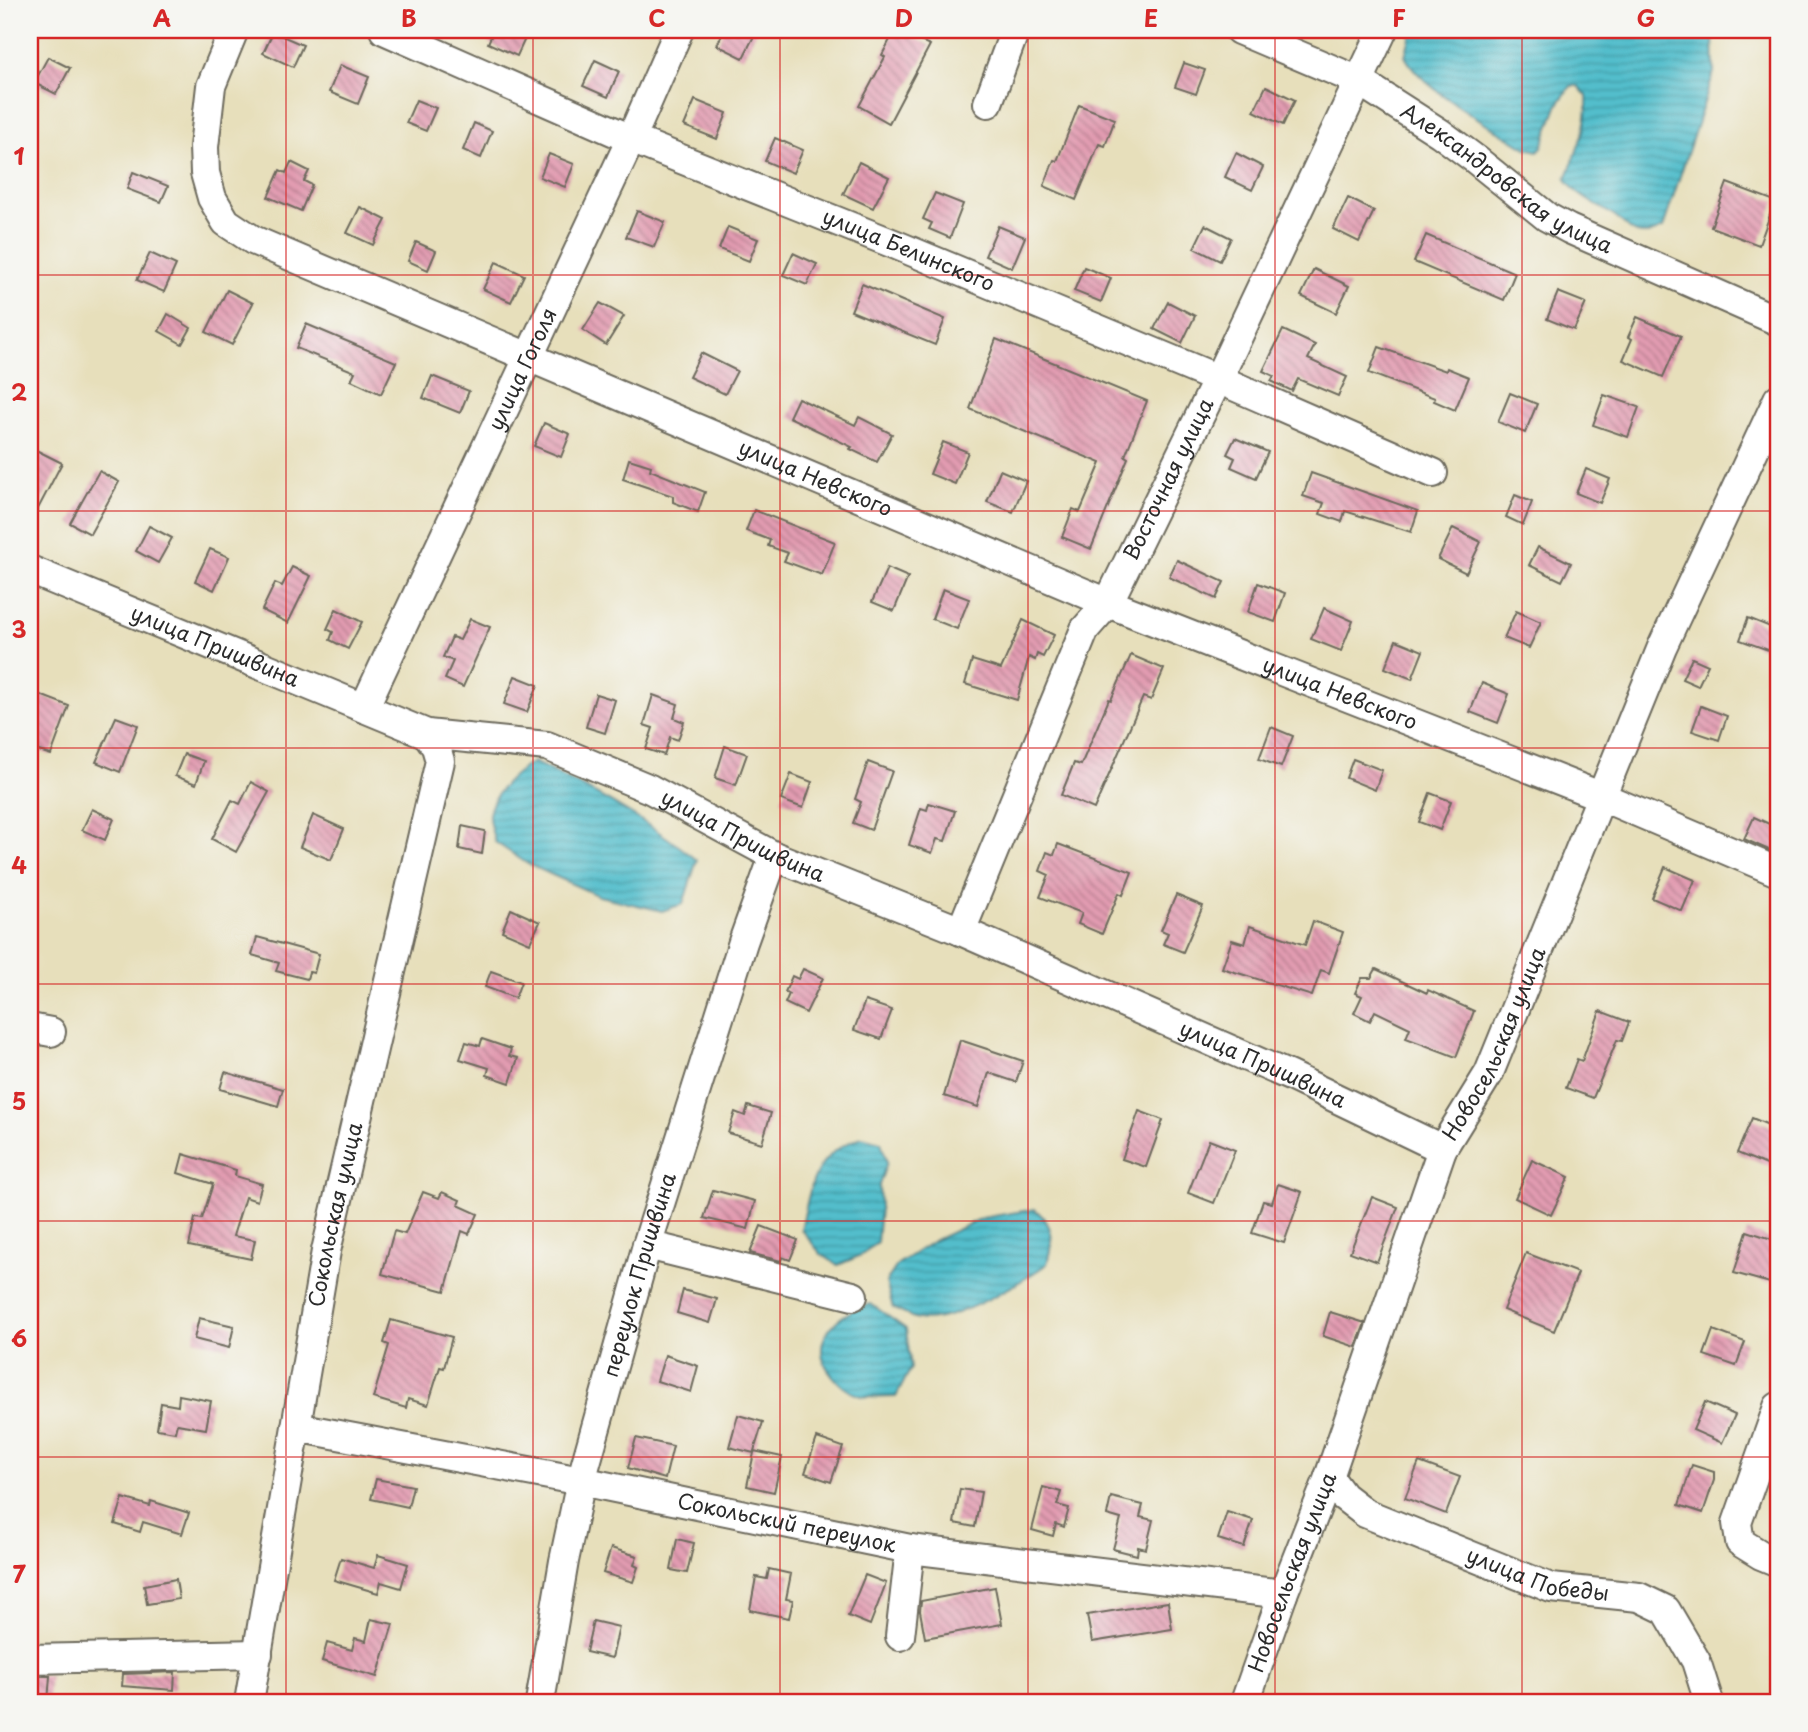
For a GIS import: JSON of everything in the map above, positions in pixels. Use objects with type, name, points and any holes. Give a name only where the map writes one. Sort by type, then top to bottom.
[{"type":"street","name":"улица Невского","points":[[234,30],[211,86],[204,147],[205,173],[212,198],[226,222],[253,240],[1108,603],[1600,796],[1778,872]]},
{"type":"street","name":"улица Белинского","points":[[384,30],[631,139],[894,244],[1218,379],[1433,473]]},
{"type":"street","name":"улица Гоголя","points":[[364,708],[631,139],[679,30]]},
{"type":"street","points":[[988,103],[1015,30]]},
{"type":"street","name":"Александровская улица","points":[[1240,30],[1359,81],[1466,152],[1547,217],[1569,229],[1778,321]]},
{"type":"street","name":"Восточная улица","points":[[961,931],[1085,629],[1108,603],[1218,379],[1383,30]]},
{"type":"street","name":"Новосельская улица","points":[[1245,1702],[1329,1476],[1442,1149],[1489,1073],[1662,647],[1778,399]]},
{"type":"street","name":"улица Пришвина","points":[[30,570],[427,734],[547,746],[650,789],[774,856],[961,931],[1290,1076],[1442,1149]]},
{"type":"street","name":"Сокольская улица","points":[[249,1702],[326,1251],[440,761],[436,747],[427,734]]},
{"type":"street","name":"переулок Пришвина","points":[[540,1702],[564,1561],[581,1481],[647,1245],[743,942],[774,856]]},
{"type":"street","points":[[647,1245],[853,1296]]},
{"type":"street","points":[[1778,1408],[1737,1523],[1740,1542],[1760,1555],[1778,1562]]},
{"type":"street","name":"Сокольский переулок","points":[[296,1427],[581,1481],[910,1549],[1283,1594]]},
{"type":"street","name":"улица Победы","points":[[1329,1476],[1343,1496],[1365,1513],[1551,1588],[1639,1597],[1666,1610],[1696,1661],[1709,1702]]},
{"type":"street","points":[[900,1636],[910,1549]]},
{"type":"street","points":[[30,1659],[258,1654]]},
{"type":"water","points":[[1412,30],[1708,30],[1713,33],[1714,72],[1663,228],[1647,234],[1634,232],[1584,197],[1566,179],[1586,117],[1587,96],[1578,86],[1571,86],[1558,104],[1542,147],[1538,151],[1526,148],[1426,82],[1405,56]]},
{"type":"water","points":[[533,762],[618,806],[697,860],[683,904],[662,911],[599,896],[528,864],[495,842],[489,814],[495,798],[518,772]]},
{"type":"water","points":[[862,1137],[881,1142],[887,1162],[879,1185],[877,1242],[862,1255],[838,1265],[821,1254],[801,1229],[817,1172],[833,1152]]},
{"type":"water","points":[[1035,1209],[1050,1228],[1051,1247],[1047,1264],[985,1301],[948,1316],[918,1319],[893,1308],[886,1282],[898,1264],[933,1241],[982,1218]]},
{"type":"water","points":[[871,1304],[906,1329],[911,1368],[896,1397],[866,1397],[854,1393],[837,1381],[825,1363],[822,1351],[829,1330],[847,1314]]},
{"type":"building","points":[[494,30],[529,30],[517,56],[488,43]]},
{"type":"building","points":[[724,30],[757,30],[743,58],[717,45]]},
{"type":"building","points":[[895,30],[930,45],[889,123],[859,106],[885,57],[882,55]]},
{"type":"building","points":[[273,32],[303,45],[293,67],[263,53]]},
{"type":"building","points":[[48,57],[70,68],[56,94],[34,83]]},
{"type":"building","points":[[595,60],[619,71],[608,97],[583,86]]},
{"type":"building","points":[[1184,63],[1205,70],[1196,94],[1175,87]]},
{"type":"building","points":[[340,65],[369,77],[358,104],[329,92]]},
{"type":"building","points":[[1266,86],[1295,100],[1283,125],[1254,111]]},
{"type":"building","points":[[416,100],[436,108],[426,131],[406,123]]},
{"type":"building","points":[[695,100],[727,113],[717,139],[684,126]]},
{"type":"building","points":[[1079,105],[1115,119],[1105,146],[1099,144],[1076,200],[1044,186]]},
{"type":"building","points":[[474,123],[492,131],[481,158],[463,150]]},
{"type":"building","points":[[775,138],[803,150],[793,173],[765,161]]},
{"type":"building","points":[[1236,153],[1263,167],[1252,190],[1225,177]]},
{"type":"building","points":[[549,154],[574,164],[565,187],[540,177]]},
{"type":"building","points":[[291,162],[309,171],[304,181],[312,185],[301,211],[268,197],[280,170],[286,173]]},
{"type":"building","points":[[859,162],[889,177],[873,208],[843,194]]},
{"type":"building","points":[[133,172],[168,186],[161,202],[127,189]]},
{"type":"building","points":[[1727,183],[1775,201],[1759,245],[1711,227]]},
{"type":"building","points":[[935,193],[963,204],[950,238],[929,229],[932,223],[923,219]]},
{"type":"building","points":[[1348,198],[1374,211],[1359,242],[1333,229]]},
{"type":"building","points":[[360,207],[386,220],[373,245],[347,233]]},
{"type":"building","points":[[637,211],[665,222],[654,247],[626,237]]},
{"type":"building","points":[[1205,225],[1231,238],[1220,261],[1194,248]]},
{"type":"building","points":[[998,226],[1025,237],[1012,268],[985,256]]},
{"type":"building","points":[[728,227],[758,239],[749,261],[719,249]]},
{"type":"building","points":[[1426,235],[1515,273],[1504,300],[1414,262]]},
{"type":"building","points":[[416,242],[436,251],[428,270],[408,261]]},
{"type":"building","points":[[150,253],[176,265],[164,292],[137,280]]},
{"type":"building","points":[[793,253],[817,264],[807,285],[783,275]]},
{"type":"building","points":[[496,262],[524,275],[511,302],[483,289]]},
{"type":"building","points":[[1084,267],[1111,278],[1101,302],[1074,291]]},
{"type":"building","points":[[1314,269],[1349,286],[1336,313],[1301,296]]},
{"type":"building","points":[[862,284],[945,319],[935,345],[851,311]]},
{"type":"building","points":[[227,290],[253,303],[232,345],[206,332]]},
{"type":"building","points":[[1558,292],[1586,303],[1574,330],[1547,319]]},
{"type":"building","points":[[1168,302],[1195,316],[1182,343],[1154,329]]},
{"type":"building","points":[[600,303],[624,316],[606,345],[583,330]]},
{"type":"building","points":[[168,314],[191,328],[182,344],[159,331]]},
{"type":"building","points":[[1637,317],[1681,336],[1663,377],[1623,360],[1632,339],[1628,337]]},
{"type":"building","points":[[306,324],[396,362],[381,394],[351,380],[355,372],[296,348]]},
{"type":"building","points":[[1283,330],[1315,345],[1308,359],[1347,377],[1338,396],[1298,379],[1292,391],[1271,381],[1274,376],[1263,371]]},
{"type":"building","points":[[996,339],[1147,401],[1125,456],[1128,458],[1091,549],[1062,537],[1073,509],[1080,512],[1101,463],[970,409]]},
{"type":"building","points":[[1379,347],[1469,377],[1455,410],[1434,401],[1435,398],[1369,373]]},
{"type":"building","points":[[701,353],[737,371],[725,394],[689,377]]},
{"type":"building","points":[[432,376],[469,391],[460,413],[423,398]]},
{"type":"building","points":[[1510,393],[1537,404],[1525,433],[1498,422]]},
{"type":"building","points":[[1604,395],[1639,407],[1628,437],[1593,425]]},
{"type":"building","points":[[798,398],[855,425],[859,417],[892,434],[877,462],[789,417]]},
{"type":"building","points":[[544,423],[570,434],[561,457],[534,446]]},
{"type":"building","points":[[1235,438],[1268,452],[1256,478],[1231,467],[1235,458],[1227,454]]},
{"type":"building","points":[[943,442],[968,452],[955,484],[930,474]]},
{"type":"building","points":[[30,447],[62,463],[30,524]]},
{"type":"building","points":[[629,459],[651,466],[650,470],[705,492],[698,512],[673,502],[673,496],[623,479]]},
{"type":"building","points":[[1586,469],[1610,479],[1600,503],[1576,493]]},
{"type":"building","points":[[1000,470],[1026,481],[1013,512],[987,502]]},
{"type":"building","points":[[99,471],[119,482],[90,534],[70,523]]},
{"type":"building","points":[[1311,473],[1418,511],[1411,532],[1345,511],[1342,522],[1320,514],[1324,503],[1303,496]]},
{"type":"building","points":[[1515,495],[1532,502],[1523,525],[1506,517]]},
{"type":"building","points":[[754,510],[835,542],[822,575],[784,561],[788,553],[768,546],[770,540],[746,531]]},
{"type":"building","points":[[149,526],[172,538],[158,563],[136,551]]},
{"type":"building","points":[[1453,528],[1481,542],[1466,573],[1438,559]]},
{"type":"building","points":[[1538,547],[1571,563],[1562,581],[1529,565]]},
{"type":"building","points":[[210,549],[229,557],[214,590],[195,581]]},
{"type":"building","points":[[1177,560],[1224,582],[1216,599],[1169,577]]},
{"type":"building","points":[[292,567],[311,576],[288,623],[262,610],[275,583],[282,586]]},
{"type":"building","points":[[887,568],[908,577],[894,611],[872,602]]},
{"type":"building","points":[[1258,583],[1285,593],[1275,622],[1248,612]]},
{"type":"building","points":[[943,589],[969,599],[957,629],[932,619]]},
{"type":"building","points":[[1324,608],[1353,621],[1341,651],[1311,639]]},
{"type":"building","points":[[336,609],[362,622],[348,649],[330,640],[333,632],[327,629]]},
{"type":"building","points":[[1516,611],[1541,622],[1529,648],[1504,638]]},
{"type":"building","points":[[1748,618],[1778,630],[1771,651],[1740,640]]},
{"type":"building","points":[[470,619],[490,627],[463,687],[445,679],[453,661],[443,657],[452,637],[460,640]]},
{"type":"building","points":[[1023,620],[1054,635],[1043,657],[1037,654],[1035,660],[1029,657],[1017,700],[965,684],[972,660],[1001,669]]},
{"type":"building","points":[[1396,640],[1423,651],[1412,679],[1385,668]]},
{"type":"building","points":[[1131,655],[1164,669],[1151,700],[1143,697],[1094,809],[1061,795],[1074,763],[1081,765]]},
{"type":"building","points":[[1692,658],[1708,665],[1698,686],[1682,679]]},
{"type":"building","points":[[515,676],[538,685],[527,712],[504,704]]},
{"type":"building","points":[[1482,683],[1509,694],[1498,723],[1470,712]]},
{"type":"building","points":[[30,691],[69,706],[51,755],[30,748]]},
{"type":"building","points":[[596,694],[615,700],[605,733],[586,727]]},
{"type":"building","points":[[653,695],[678,704],[674,718],[684,722],[678,740],[670,737],[664,755],[646,749],[653,728],[644,725]]},
{"type":"building","points":[[1701,706],[1727,716],[1719,740],[1692,731]]},
{"type":"building","points":[[116,717],[138,725],[120,772],[96,762]]},
{"type":"building","points":[[1271,727],[1293,736],[1281,767],[1259,759]]},
{"type":"building","points":[[725,746],[747,754],[736,785],[715,778]]},
{"type":"building","points":[[184,754],[204,761],[196,784],[175,776]]},
{"type":"building","points":[[1353,759],[1382,770],[1375,790],[1346,778]]},
{"type":"building","points":[[868,762],[892,771],[871,830],[853,823],[861,802],[855,799]]},
{"type":"building","points":[[791,774],[812,782],[803,808],[781,800]]},
{"type":"building","points":[[251,782],[269,792],[236,852],[212,839],[232,800],[240,804]]},
{"type":"building","points":[[1430,793],[1451,801],[1440,830],[1419,822]]},
{"type":"building","points":[[929,803],[955,811],[945,841],[937,839],[932,853],[909,845],[921,808],[927,810]]},
{"type":"building","points":[[92,809],[114,819],[105,840],[82,830]]},
{"type":"building","points":[[313,815],[344,829],[331,860],[300,847]]},
{"type":"building","points":[[1754,817],[1778,828],[1778,854],[1744,839]]},
{"type":"building","points":[[462,826],[485,831],[482,854],[459,849]]},
{"type":"building","points":[[1058,844],[1132,872],[1123,895],[1119,893],[1102,934],[1078,924],[1082,913],[1040,897],[1049,875],[1040,871],[1047,852],[1054,855]]},
{"type":"building","points":[[1665,867],[1695,880],[1682,911],[1652,898]]},
{"type":"building","points":[[1176,895],[1203,906],[1183,952],[1163,944],[1168,933],[1161,930]]},
{"type":"building","points":[[511,909],[540,922],[530,943],[502,931]]},
{"type":"building","points":[[1313,921],[1343,932],[1329,973],[1321,970],[1312,996],[1222,968],[1232,940],[1245,944],[1250,926],[1305,945]]},
{"type":"building","points":[[257,937],[319,954],[314,973],[309,972],[307,979],[276,971],[279,963],[252,955]]},
{"type":"building","points":[[803,969],[823,978],[806,1013],[785,1003],[789,994],[785,992],[792,976],[798,979]]},
{"type":"building","points":[[1376,969],[1474,1011],[1456,1057],[1406,1038],[1410,1028],[1375,1011],[1370,1021],[1354,1013],[1362,996],[1355,993],[1362,978],[1371,978]]},
{"type":"building","points":[[491,971],[521,982],[515,998],[485,987]]},
{"type":"building","points":[[865,1001],[892,1010],[881,1039],[854,1030]]},
{"type":"building","points":[[1600,1011],[1629,1022],[1622,1041],[1617,1040],[1593,1098],[1566,1088],[1577,1059],[1582,1061]]},
{"type":"building","points":[[482,1039],[511,1049],[509,1056],[518,1058],[510,1083],[487,1075],[489,1068],[460,1059],[466,1042],[480,1046]]},
{"type":"building","points":[[960,1040],[1023,1061],[1016,1082],[989,1073],[978,1107],[944,1096]]},
{"type":"building","points":[[225,1072],[283,1089],[278,1106],[220,1089]]},
{"type":"building","points":[[748,1106],[771,1113],[762,1143],[728,1133],[735,1112],[745,1116]]},
{"type":"building","points":[[1139,1111],[1163,1120],[1146,1167],[1122,1159]]},
{"type":"building","points":[[1752,1118],[1778,1129],[1778,1158],[1774,1168],[1737,1153]]},
{"type":"building","points":[[1209,1140],[1235,1150],[1214,1203],[1188,1193]]},
{"type":"building","points":[[183,1154],[236,1170],[235,1176],[262,1184],[257,1201],[245,1197],[233,1236],[255,1240],[251,1259],[189,1246],[195,1218],[202,1219],[213,1184],[178,1173]]},
{"type":"building","points":[[1532,1160],[1569,1177],[1551,1215],[1515,1198]]},
{"type":"building","points":[[1278,1184],[1302,1192],[1284,1243],[1252,1233],[1263,1201],[1272,1203]]},
{"type":"building","points":[[713,1190],[755,1201],[748,1229],[704,1218]]},
{"type":"building","points":[[423,1192],[439,1198],[442,1192],[460,1200],[458,1205],[478,1214],[469,1234],[462,1231],[445,1291],[382,1274],[394,1231],[405,1234]]},
{"type":"building","points":[[1372,1197],[1398,1207],[1377,1262],[1350,1252]]},
{"type":"building","points":[[761,1226],[798,1240],[790,1260],[782,1257],[781,1261],[750,1253]]},
{"type":"building","points":[[1747,1231],[1778,1241],[1778,1255],[1770,1283],[1734,1273]]},
{"type":"building","points":[[1526,1253],[1578,1273],[1554,1331],[1503,1310]]},
{"type":"building","points":[[683,1290],[717,1299],[710,1323],[677,1313]]},
{"type":"building","points":[[1330,1312],[1365,1323],[1356,1347],[1323,1336]]},
{"type":"building","points":[[199,1318],[234,1326],[229,1348],[194,1339]]},
{"type":"building","points":[[391,1320],[452,1337],[444,1368],[440,1367],[428,1405],[408,1399],[406,1408],[373,1398],[389,1345],[384,1343]]},
{"type":"building","points":[[1713,1330],[1745,1342],[1736,1366],[1704,1355]]},
{"type":"building","points":[[665,1355],[698,1366],[691,1392],[657,1381]]},
{"type":"building","points":[[179,1395],[211,1401],[206,1429],[177,1424],[175,1432],[157,1429],[161,1403],[178,1406]]},
{"type":"building","points":[[1705,1402],[1735,1415],[1722,1443],[1693,1430]]},
{"type":"building","points":[[738,1415],[763,1422],[754,1451],[782,1457],[774,1492],[747,1486],[754,1453],[729,1447]]},
{"type":"building","points":[[636,1438],[673,1446],[665,1479],[628,1468]]},
{"type":"building","points":[[817,1438],[843,1447],[831,1482],[805,1473]]},
{"type":"building","points":[[1419,1462],[1460,1477],[1446,1514],[1405,1498]]},
{"type":"building","points":[[1692,1465],[1714,1472],[1703,1513],[1679,1505]]},
{"type":"building","points":[[376,1479],[413,1486],[408,1507],[371,1499]]},
{"type":"building","points":[[1043,1487],[1061,1492],[1057,1505],[1069,1508],[1064,1527],[1056,1524],[1053,1536],[1032,1530]]},
{"type":"building","points":[[960,1489],[981,1492],[975,1527],[954,1523]]},
{"type":"building","points":[[1111,1497],[1143,1505],[1140,1517],[1153,1520],[1146,1549],[1138,1547],[1137,1555],[1113,1549],[1121,1519],[1107,1515]]},
{"type":"building","points":[[123,1498],[150,1506],[151,1501],[189,1513],[182,1534],[143,1522],[140,1532],[115,1524]]},
{"type":"building","points":[[1227,1512],[1253,1520],[1244,1547],[1218,1539]]},
{"type":"building","points":[[677,1539],[694,1543],[687,1573],[671,1570]]},
{"type":"building","points":[[611,1548],[637,1556],[634,1565],[638,1567],[633,1582],[603,1573]]},
{"type":"building","points":[[378,1555],[408,1564],[401,1588],[381,1582],[378,1593],[334,1580],[341,1558],[374,1568]]},
{"type":"building","points":[[769,1569],[791,1574],[786,1599],[793,1600],[789,1618],[750,1610],[756,1577],[767,1579]]},
{"type":"building","points":[[865,1575],[886,1583],[870,1625],[848,1616]]},
{"type":"building","points":[[176,1579],[179,1599],[147,1604],[144,1585]]},
{"type":"building","points":[[995,1587],[1002,1624],[925,1638],[921,1601]]},
{"type":"building","points":[[1168,1602],[1172,1629],[1092,1642],[1087,1615]]},
{"type":"building","points":[[371,1619],[393,1624],[377,1677],[322,1661],[327,1643],[352,1650],[355,1638],[366,1641]]},
{"type":"building","points":[[593,1621],[619,1627],[612,1658],[586,1652]]},
{"type":"building","points":[[175,1672],[174,1690],[122,1686],[123,1674]]},
{"type":"building","points":[[30,1676],[50,1676],[48,1702],[30,1702]]}]
